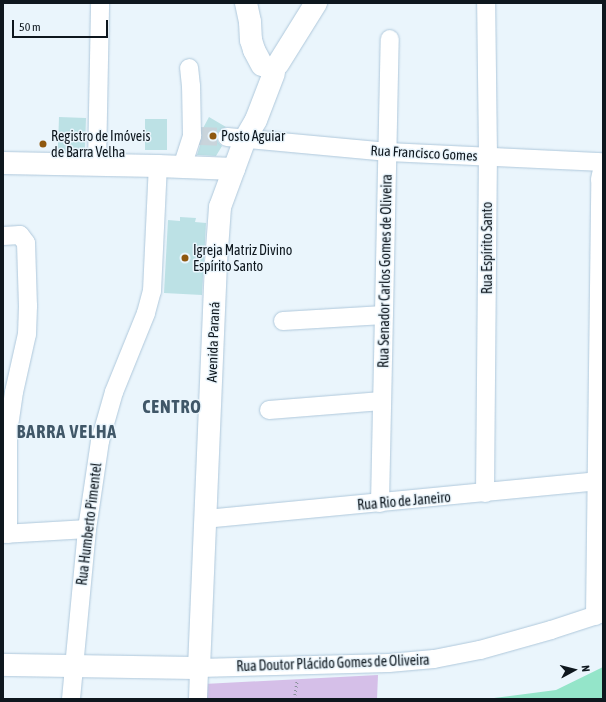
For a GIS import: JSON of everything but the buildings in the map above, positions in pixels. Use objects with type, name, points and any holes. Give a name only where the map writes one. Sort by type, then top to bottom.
[{"type":"main road","name":"Avenida Paraná","points":[[200,668],[216,256],[220,207],[234,169],[236,138],[256,120],[270,66],[316,3]]},
{"type":"main road","points":[[248,12],[270,66]]},
{"type":"main road","points":[[3,163],[97,164],[234,169]]},
{"type":"main road","points":[[3,665],[200,668]]},
{"type":"street","points":[[97,164],[100,3]]},
{"type":"street","name":"Rua Espírito Santo","points":[[485,493],[488,156],[486,3]]},
{"type":"street","name":"Rua Senador Carlos Gomes de Oliveira","points":[[380,503],[390,40]]},
{"type":"street","points":[[182,167],[196,136],[189,68]]},
{"type":"street","name":"Rua Francisco Gomes","points":[[236,138],[388,152],[603,162]]},
{"type":"street","name":"Rua Humberto Pimentel","points":[[71,699],[87,529],[100,441],[114,392],[146,313],[152,291],[158,166]]},
{"type":"street","points":[[599,614],[600,179],[603,166]]},
{"type":"street","points":[[3,236],[20,235],[26,243],[27,334],[8,392],[5,534],[87,529]]},
{"type":"street","points":[[283,321],[384,315]]},
{"type":"street","points":[[269,410],[382,401]]},
{"type":"street","name":"Rua Rio de Janeiro","points":[[206,519],[599,482]]},
{"type":"street","name":"Rua Doutor Plácido Gomes de Oliveira","points":[[200,668],[389,663],[434,659],[480,650],[599,614]]},
{"type":"street","points":[[198,699],[200,668]]},
{"type":"path","points":[[294,699],[298,665]]},
{"type":"shaded area","points":[[603,667],[603,699],[486,699],[556,690]]},
{"type":"shaded area","points":[[378,675],[377,699],[204,699],[204,684]]},
{"type":"tunnel","points":[[199,136],[227,137]]},
{"type":"place","name":"Posto Aguiar","points":[[213,136]]},
{"type":"place","name":"Registro de Imóveis de Barra Velha","points":[[43,144]]},
{"type":"place","name":"Igreja Matriz Divino Espírito Santo","points":[[185,258]]},
{"type":"district","name":"CENTRO","points":[[172,407]]},
{"type":"district","name":"BARRA VELHA","points":[[67,432]]}]
